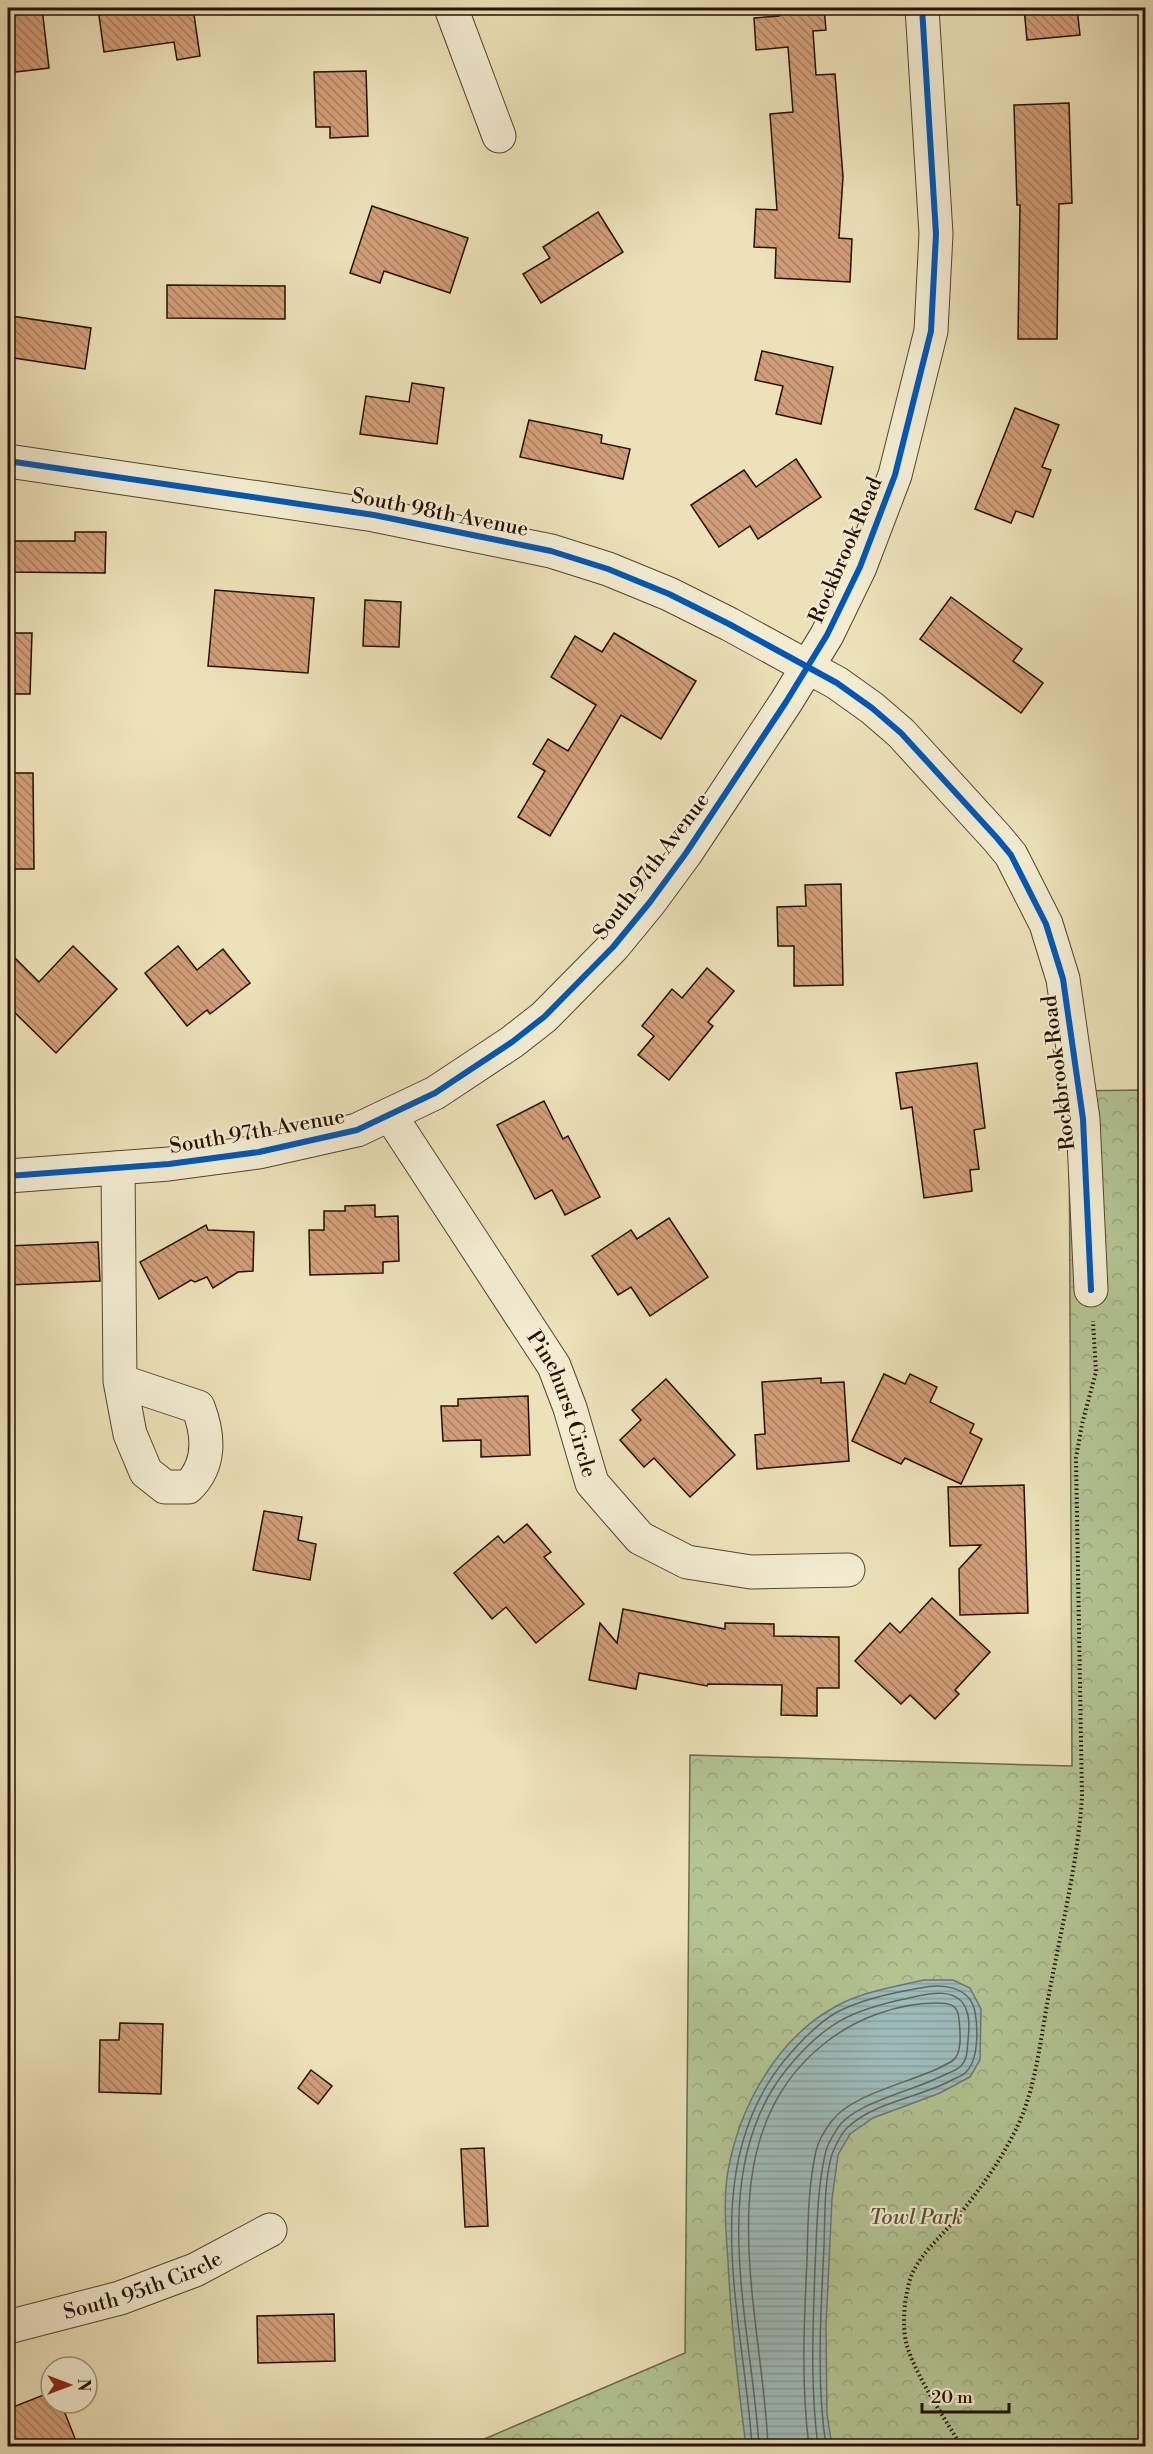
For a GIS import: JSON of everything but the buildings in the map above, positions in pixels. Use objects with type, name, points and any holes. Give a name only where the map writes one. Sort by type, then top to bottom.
[{"type":"street","points":[[452,8],[499,136]]},
{"type":"street","name":"Rockbrook Road","points":[[922,8],[936,234],[931,331],[891,486],[860,567],[827,634],[807,666],[855,695],[902,733],[1004,846],[1046,924],[1063,979],[1083,1119],[1091,1290]]},
{"type":"street","name":"South 98th Avenue","points":[[8,461],[374,515],[551,551],[608,569],[669,594],[807,666]]},
{"type":"street","name":"South 97th Avenue","points":[[8,1176],[169,1164],[259,1152],[357,1130],[435,1093],[512,1042],[544,1017],[613,947],[686,853],[786,702],[807,666]]},
{"type":"street","name":"Pinehurst Circle","points":[[390,1115],[554,1366],[570,1408],[592,1483],[640,1538],[687,1562],[698,1564],[751,1572],[848,1570]]},
{"type":"street","points":[[118,1168],[120,1381]]},
{"type":"street","name":"South 95th Circle","points":[[8,2327],[120,2298],[195,2270],[270,2230]]},
{"type":"path","points":[[961,2446],[924,2382],[907,2346],[905,2304],[908,2286],[918,2262],[960,2215],[997,2164],[1015,2133],[1028,2100],[1080,1827],[1082,1797],[1076,1458],[1082,1424],[1096,1372],[1091,1290]]},
{"type":"green space","points":[[1139,8],[1146,8],[1145,1753]]},
{"type":"green space","name":"Towl Park","points":[[1143,1090],[1145,2446],[468,2446],[685,2353],[690,1755],[1072,1766],[1069,1091]]},
{"type":"water","points":[[924,1980],[953,1980],[970,1988],[981,2009],[980,2060],[970,2077],[940,2093],[873,2118],[850,2134],[838,2155],[832,2199],[826,2327],[827,2414],[832,2446],[746,2446],[733,2331],[725,2216],[728,2171],[741,2123],[763,2078],[794,2038],[813,2022],[843,2002]]},
{"type":"cycle path","points":[[8,1176],[169,1164],[259,1152],[357,1130],[435,1093],[512,1042],[544,1017],[613,947],[650,902],[686,853],[786,702],[827,635],[860,567],[895,475],[931,331],[936,234],[922,8]]},
{"type":"cycle path","points":[[8,461],[374,515],[551,551],[608,569],[669,594],[837,683],[872,708],[901,733],[1011,855],[1046,924],[1063,979],[1083,1119],[1091,1290]]}]
